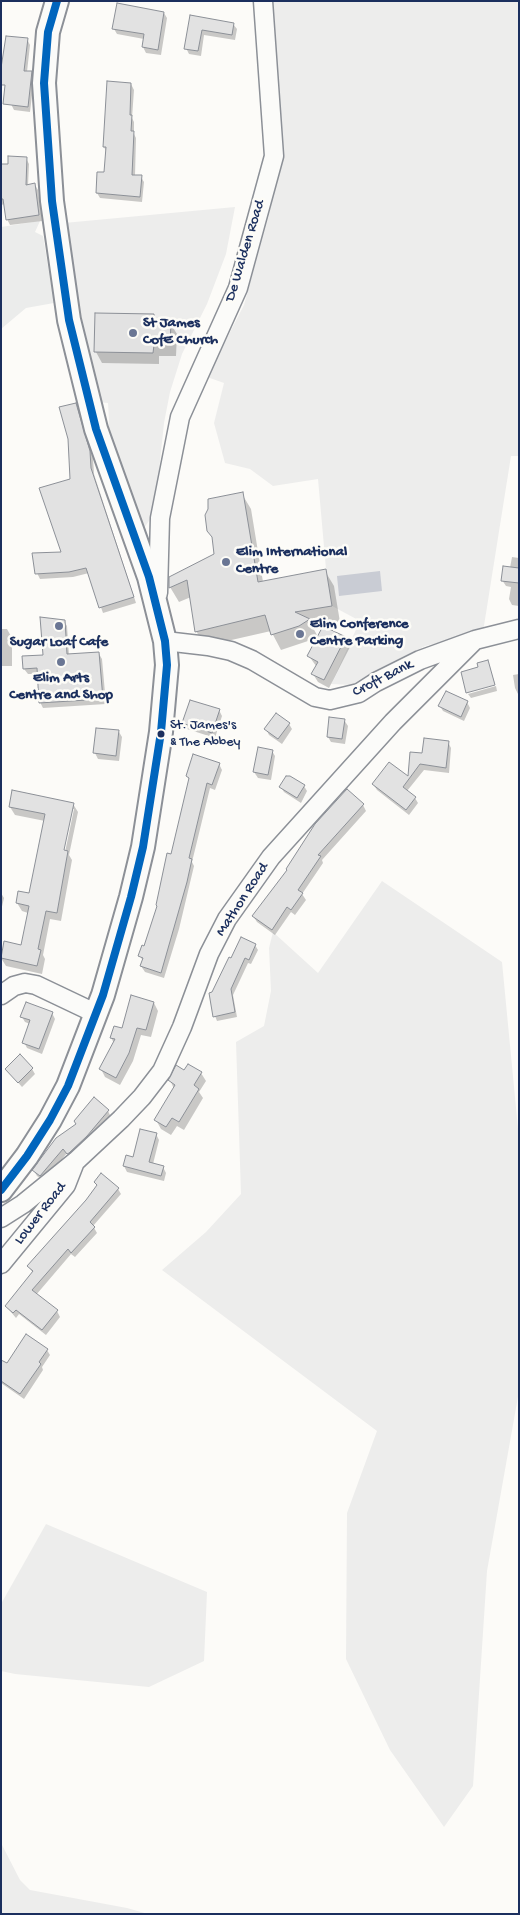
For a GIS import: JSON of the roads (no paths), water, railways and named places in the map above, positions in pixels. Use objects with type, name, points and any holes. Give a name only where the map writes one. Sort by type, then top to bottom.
[{"type":"main road","points":[[1,1190],[27,1156],[50,1120],[68,1086],[97,1014],[131,897],[143,847],[161,732],[167,665],[165,641],[158,611],[143,560],[96,430],[69,320],[52,202],[44,83],[48,32],[57,1]]},
{"type":"street","name":"De Walden Road","points":[[158,611],[160,518],[180,417],[238,288],[274,156],[263,1]]},
{"type":"street","name":"Croft Bank","points":[[165,641],[231,651],[252,660],[315,697],[330,700],[359,693],[376,682],[420,660],[475,640],[519,629]]},
{"type":"street","name":"Mathon Road","points":[[1,1218],[23,1204],[76,1161],[142,1097],[162,1072],[182,1027],[209,954],[227,919],[271,857],[393,722],[475,640]]},
{"type":"street","points":[[1,995],[14,986],[25,983],[36,985],[97,1014]]},
{"type":"street","name":"Lower Road","points":[[1,1264],[66,1185],[76,1161]]},
{"type":"place","name":"St James CofE Church","points":[[133,333]]},
{"type":"place","name":"Elim International Centre","points":[[226,562]]},
{"type":"place","name":"Sugar Loaf Cafe","points":[[59,626]]},
{"type":"place","name":"Elim Conference Centre Parking","points":[[300,634]]},
{"type":"place","name":"Elim Arts Centre and Shop","points":[[61,662]]},
{"type":"place","name":"St. James's & The Abbey","points":[[161,734]]}]
